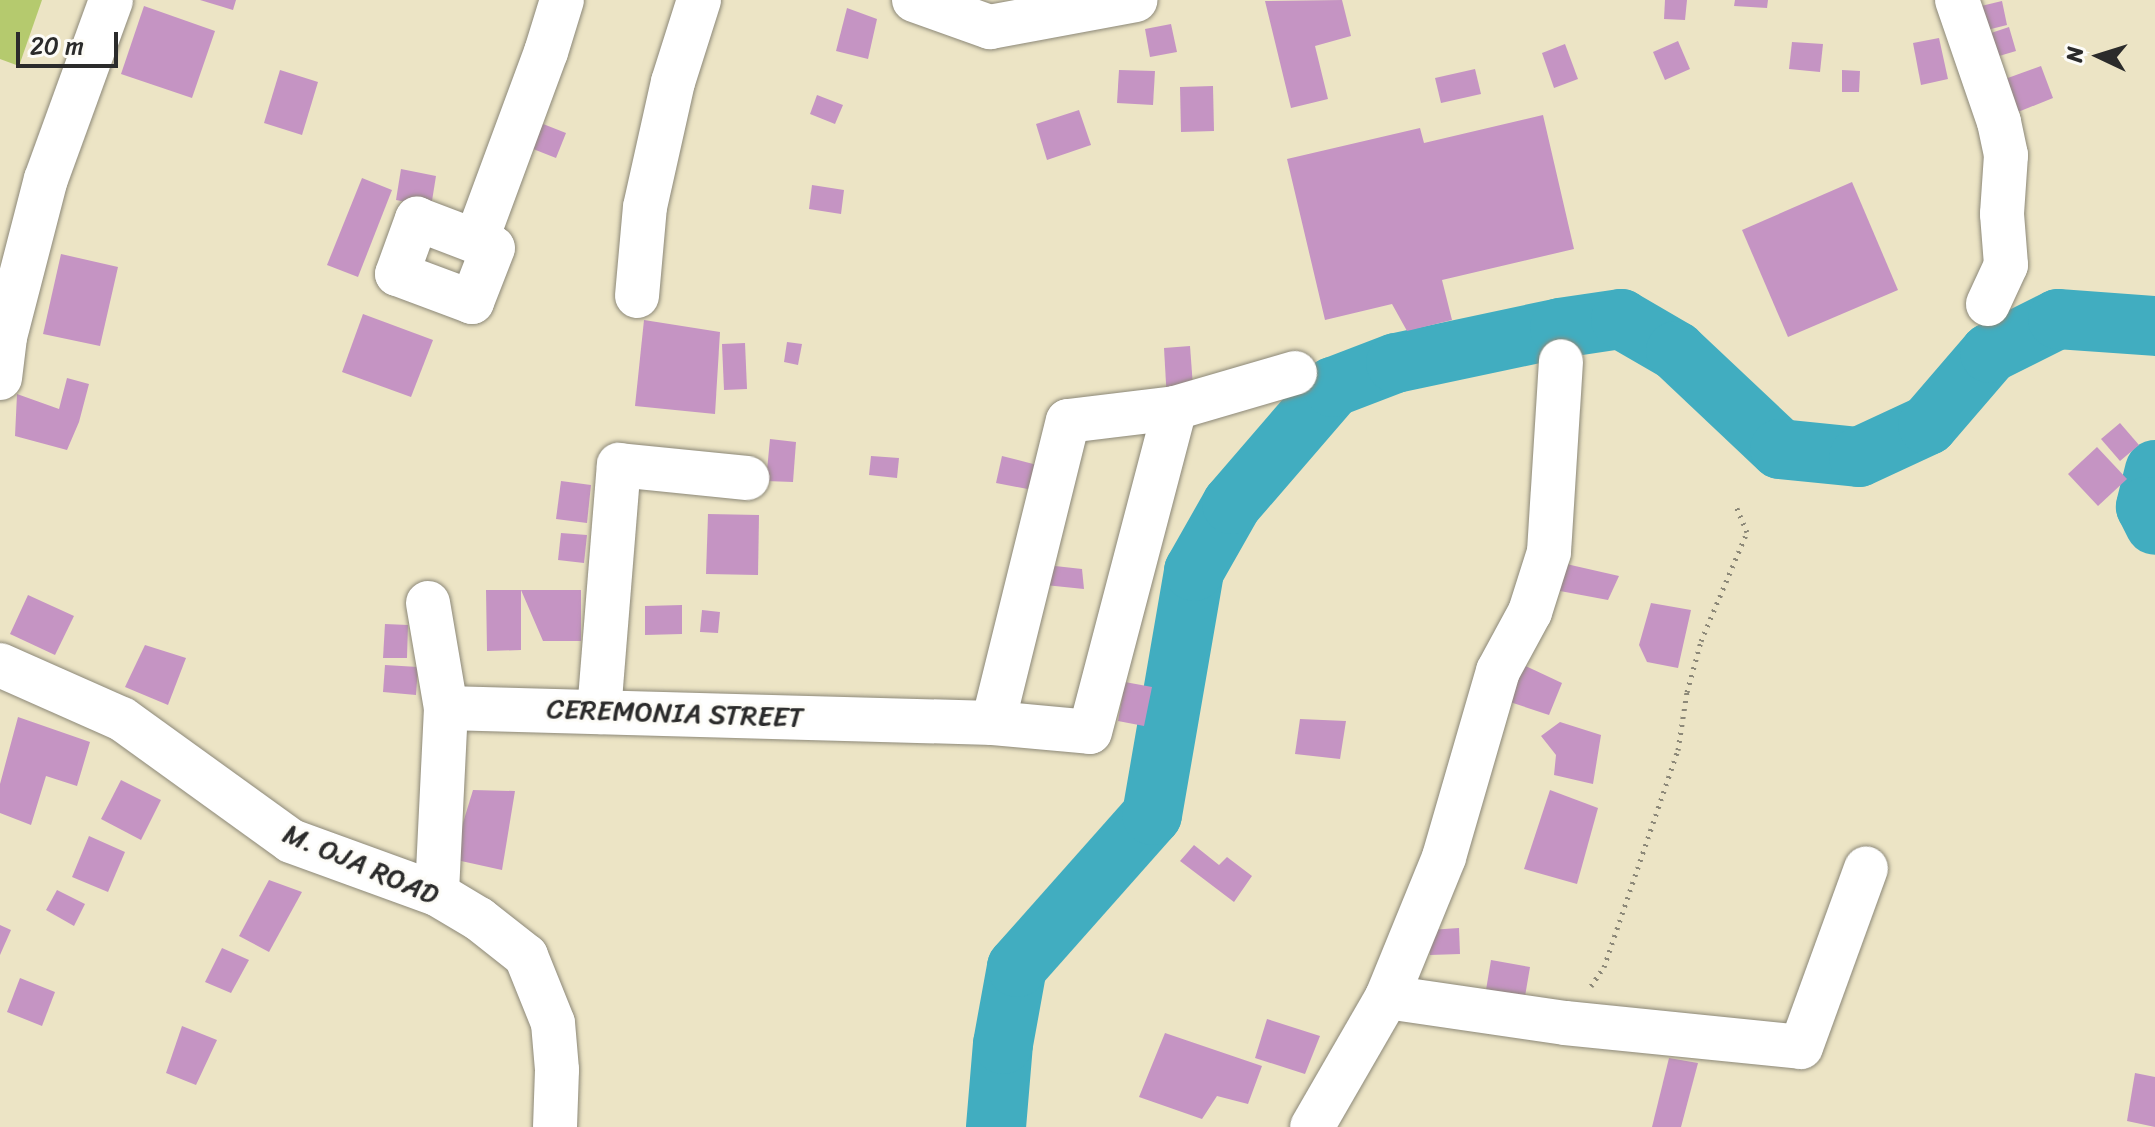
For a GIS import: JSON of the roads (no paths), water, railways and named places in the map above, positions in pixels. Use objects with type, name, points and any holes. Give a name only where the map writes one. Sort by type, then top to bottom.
[{"type":"street","points":[[0,378],[5,337],[46,179],[111,0]]},
{"type":"street","points":[[476,241],[546,52],[562,0]]},
{"type":"street","points":[[637,296],[645,207],[673,82],[699,0]]},
{"type":"street","points":[[914,0],[990,27],[1136,0]]},
{"type":"street","points":[[1957,0],[1999,122],[2006,155],[2002,214],[2006,265],[1988,304]]},
{"type":"street","points":[[1312,1127],[1387,997],[1444,857],[1498,671],[1530,612],[1549,552],[1561,361]]},
{"type":"street","points":[[993,723],[1068,421],[1175,408],[1295,373]]},
{"type":"street","name":"CEREMONIA STREET","points":[[446,708],[993,723],[1090,732],[1175,408]]},
{"type":"street","points":[[599,712],[619,465],[747,478]]},
{"type":"street","points":[[428,603],[446,708],[437,894]]},
{"type":"street","name":"M. OJA ROAD","points":[[0,665],[122,719],[291,841],[437,894],[479,919],[526,956],[553,1023],[557,1070],[555,1127]]},
{"type":"street","points":[[1387,997],[1565,1023],[1801,1047],[1866,868]]},
{"type":"waterway","points":[[996,1127],[1003,1044],[1017,967],[1152,815],[1194,571],[1232,504],[1333,387],[1396,363],[1560,328],[1621,319],[1676,351],[1780,449],[1859,457],[1928,425],[1990,353],[2058,319],[2155,326]]},
{"type":"waterway","points":[[2155,470],[2146,507],[2155,525]]}]
